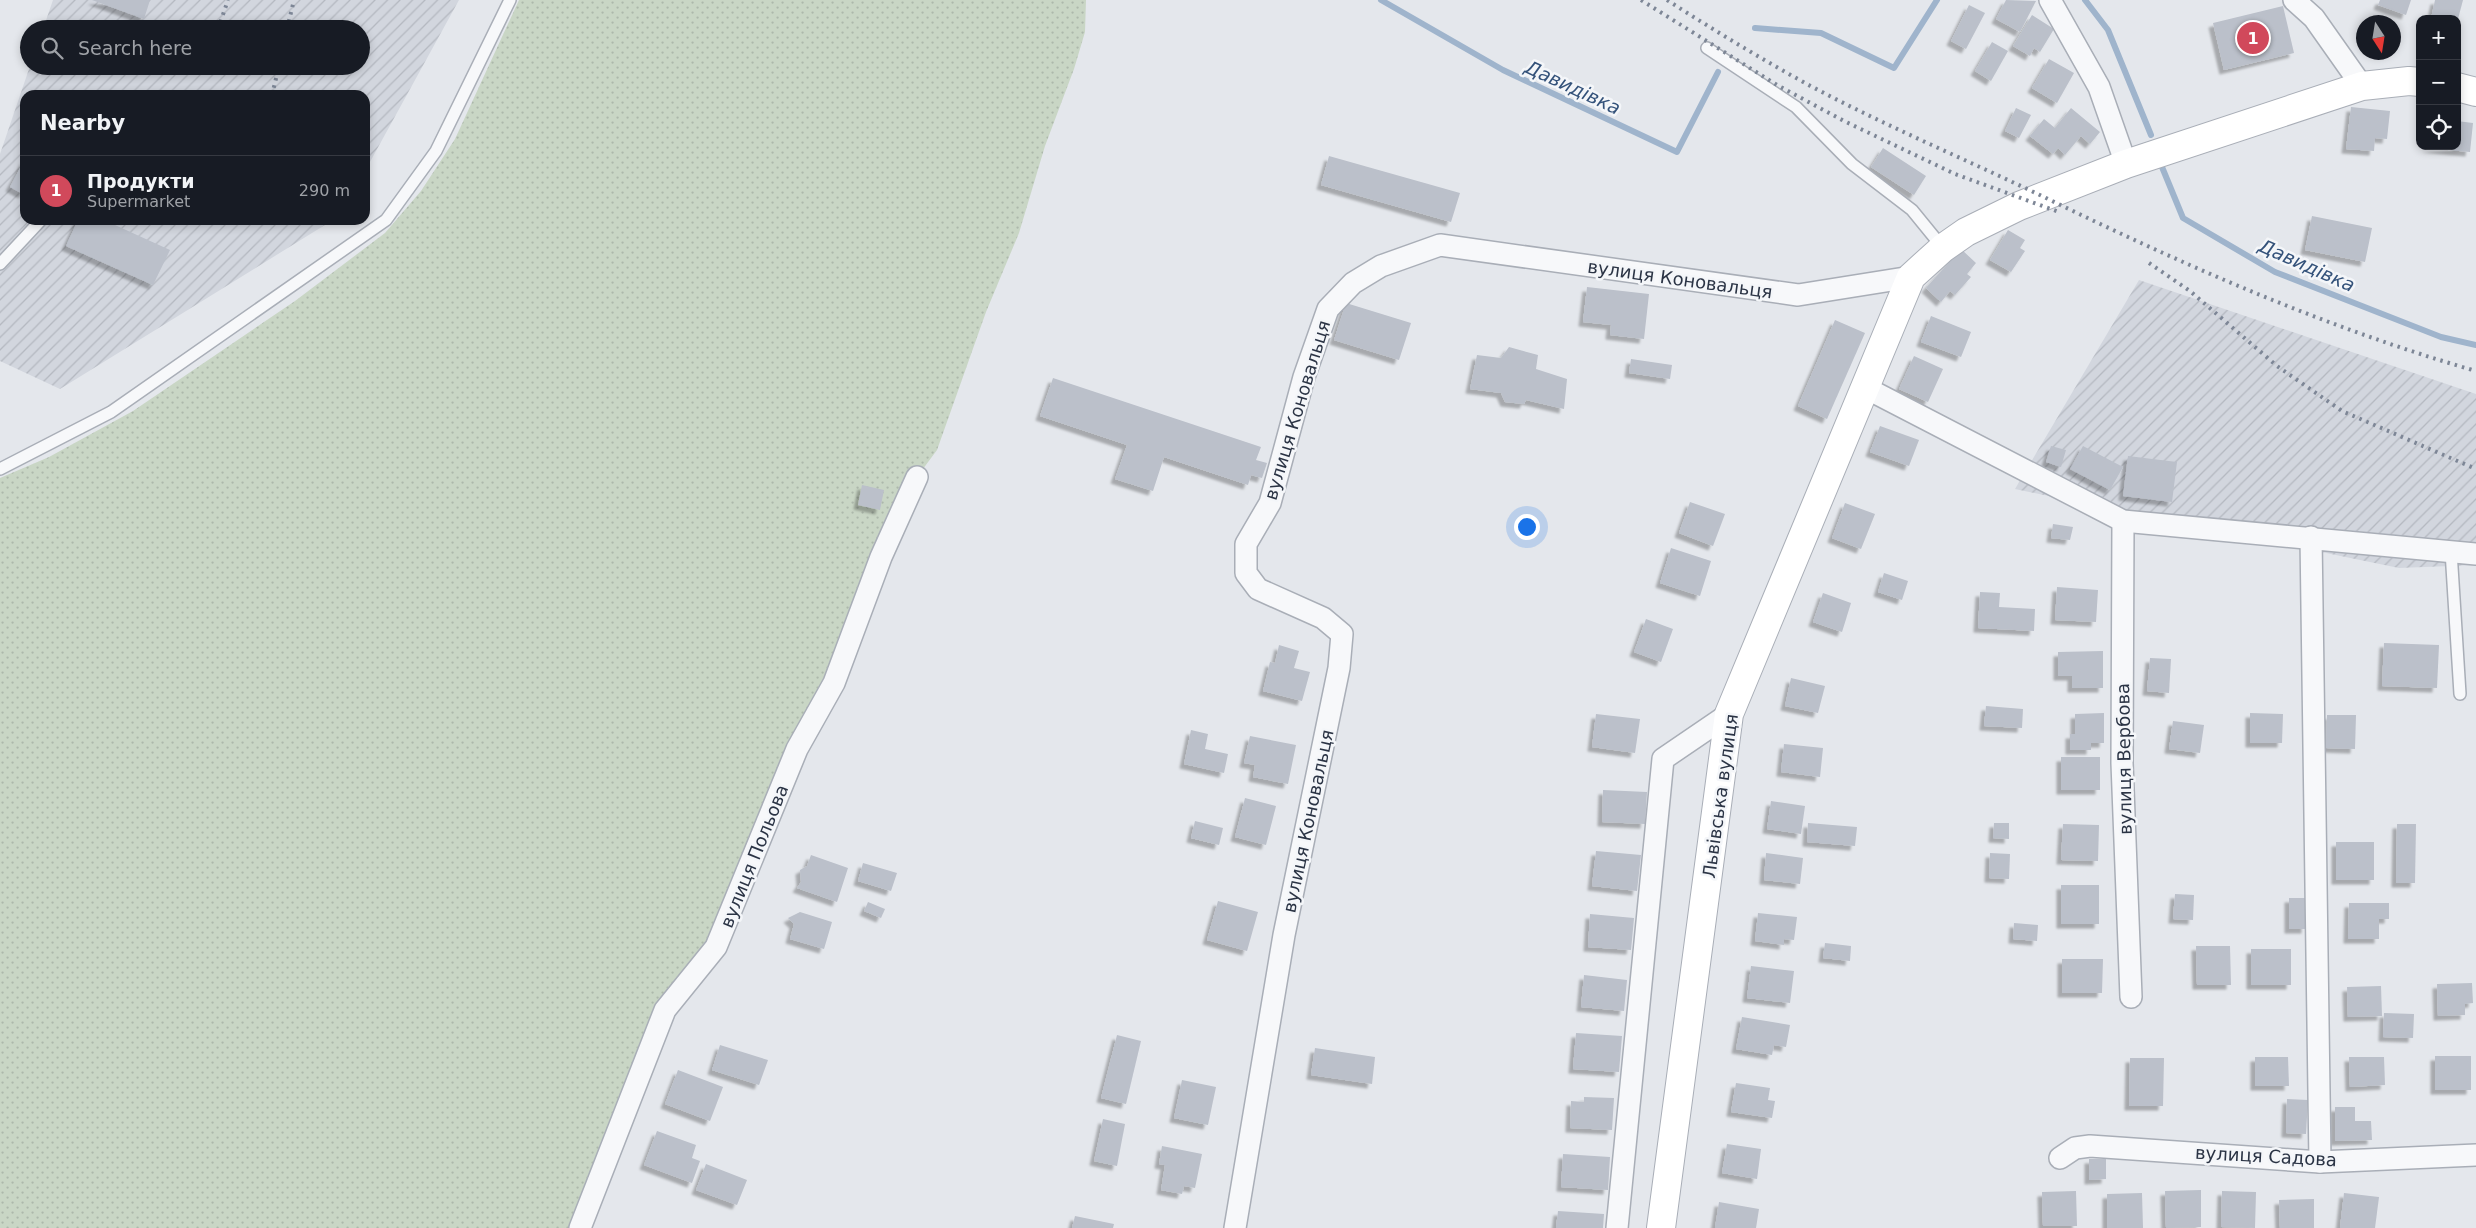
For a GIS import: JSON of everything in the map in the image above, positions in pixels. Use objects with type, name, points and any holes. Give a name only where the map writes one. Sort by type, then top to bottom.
[{"type":"street","points":[[2050,0],[2099,87],[2126,164]]},
{"type":"street","points":[[2294,0],[2314,18],[2362,86]]},
{"type":"street","points":[[1911,277],[1943,248],[1966,232],[2019,206],[2126,164],[2362,86],[2409,80],[2416,81]]},
{"type":"street","points":[[2461,88],[2476,92]]},
{"type":"street","name":"вулиця Коновальця","points":[[1235,1228],[1284,935],[1339,668],[1342,634],[1323,618],[1258,589],[1246,573],[1246,544],[1270,503],[1304,377],[1328,310],[1353,284],[1381,266],[1440,245],[1798,295],[1911,277]]},
{"type":"street","name":"Львівська вулиця","points":[[1662,1228],[1730,714],[1911,277]]},
{"type":"street","points":[[1864,387],[2123,521],[2311,537],[2476,554]]},
{"type":"street","name":"вулиця Польова","points":[[580,1228],[666,1010],[716,947],[763,837],[797,749],[834,682],[881,557],[917,477]]},
{"type":"street","name":"вулиця Вербова","points":[[2123,521],[2122,763],[2131,997]]},
{"type":"street","points":[[2311,537],[2320,1162]]},
{"type":"street","points":[[1617,1228],[1656,846],[1662,759],[1730,714]]},
{"type":"street","name":"вулиця Садова","points":[[2060,1158],[2075,1148],[2090,1146],[2320,1162],[2476,1155]]},
{"type":"lane","points":[[0,469],[111,412],[386,220],[436,151],[510,0]]},
{"type":"lane","points":[[1707,48],[1796,107],[1852,164],[1912,210],[1943,248]]},
{"type":"lane","points":[[0,264],[35,225]]},
{"type":"lane","points":[[2451,551],[2460,694]]},
{"type":"shaded area","points":[[53,0],[459,0],[370,162],[370,90],[22,90],[27,75],[370,75],[370,20],[46,20]]},
{"type":"shaded area","points":[[20,95],[20,225],[325,225],[60,389],[0,361],[0,154]]},
{"type":"shaded area","points":[[2139,280],[2476,394],[2476,565],[2399,568],[2015,489]]},
{"type":"green space","points":[[519,0],[1086,0],[1085,32],[1074,69],[1045,146],[1019,233],[986,312],[937,450],[917,477],[716,947],[665,1010],[580,1228],[0,1228],[0,478],[49,457],[133,411],[295,301],[385,233],[421,191],[455,139]]},
{"type":"building","points":[[92,0],[150,0],[144,19]]},
{"type":"building","points":[[2006,0],[2036,1],[2020,32],[1996,19]]},
{"type":"building","points":[[2380,0],[2411,0],[2406,15],[2378,5]]},
{"type":"building","points":[[2435,0],[2463,0],[2459,15],[2432,15]]},
{"type":"building","points":[[1969,5],[1985,13],[1966,49],[1951,41]]},
{"type":"building","points":[[2283,6],[2294,53],[2224,70],[2213,23]]},
{"type":"building","points":[[2032,15],[2054,29],[2040,52],[2034,48],[2030,56],[2013,46]]},
{"type":"building","points":[[1992,42],[2008,51],[1991,81],[1975,71]]},
{"type":"building","points":[[2049,59],[2074,73],[2057,103],[2032,88]]},
{"type":"building","points":[[2351,107],[2390,111],[2387,139],[2375,138],[2374,151],[2346,149]]},
{"type":"building","points":[[2016,108],[2031,115],[2019,138],[2005,131]]},
{"type":"building","points":[[2071,108],[2100,132],[2090,144],[2081,136],[2065,155],[2058,148],[2053,154],[2030,136],[2044,119],[2055,128]]},
{"type":"building","points":[[2461,122],[2473,123],[2470,152],[2448,150],[2461,150]]},
{"type":"building","points":[[1883,148],[1926,176],[1914,195],[1871,167]]},
{"type":"building","points":[[1329,156],[1460,193],[1451,222],[1321,185]]},
{"type":"building","points":[[20,168],[20,192],[10,187]]},
{"type":"building","points":[[2312,216],[2372,228],[2365,262],[2305,250]]},
{"type":"building","points":[[76,225],[115,225],[170,250],[153,285],[66,246]]},
{"type":"building","points":[[2008,230],[2025,240],[2020,248],[2025,251],[2011,272],[1990,260]]},
{"type":"building","points":[[1961,249],[1976,263],[1967,274],[1971,277],[1955,295],[1950,291],[1941,302],[1926,288]]},
{"type":"building","points":[[1587,287],[1649,294],[1644,339],[1610,335],[1611,325],[1583,322]]},
{"type":"building","points":[[1346,303],[1411,323],[1399,360],[1334,340]]},
{"type":"building","points":[[1931,316],[1971,332],[1961,357],[1921,342]]},
{"type":"building","points":[[1835,320],[1865,333],[1827,419],[1798,406]]},
{"type":"building","points":[[1509,347],[1538,355],[1536,369],[1567,379],[1564,409],[1526,400],[1524,404],[1505,402],[1501,393],[1470,389],[1477,355],[1501,358]]},
{"type":"building","points":[[1914,356],[1943,369],[1928,402],[1899,389]]},
{"type":"building","points":[[1631,359],[1672,365],[1670,379],[1629,373]]},
{"type":"building","points":[[1053,378],[1261,447],[1256,460],[1267,463],[1262,478],[1251,475],[1248,485],[1164,457],[1153,491],[1115,479],[1127,445],[1040,416]]},
{"type":"building","points":[[1880,426],[1919,440],[1909,466],[1870,452]]},
{"type":"building","points":[[2051,446],[2066,450],[2061,467],[2046,462]]},
{"type":"building","points":[[2083,446],[2123,467],[2110,490],[2070,469]]},
{"type":"building","points":[[2128,456],[2177,462],[2172,502],[2123,496]]},
{"type":"building","points":[[862,485],[884,490],[880,510],[858,505]]},
{"type":"building","points":[[1690,502],[1725,514],[1713,546],[1679,533]]},
{"type":"building","points":[[1845,503],[1875,514],[1861,549],[1832,538]]},
{"type":"building","points":[[2053,524],[2073,527],[2070,540],[2051,538]]},
{"type":"building","points":[[1671,548],[1711,561],[1700,596],[1660,583]]},
{"type":"building","points":[[1884,573],[1908,581],[1902,600],[1878,592]]},
{"type":"building","points":[[2057,587],[2098,590],[2096,622],[2055,620]]},
{"type":"building","points":[[1980,592],[2000,593],[1999,607],[2035,609],[2034,631],[1978,628]]},
{"type":"building","points":[[1823,593],[1851,603],[1842,632],[1813,622]]},
{"type":"building","points":[[1646,619],[1673,629],[1661,662],[1634,652]]},
{"type":"building","points":[[2384,643],[2439,645],[2437,688],[2382,686]]},
{"type":"building","points":[[1279,645],[1299,651],[1294,668],[1310,672],[1302,701],[1263,691],[1270,662],[1275,663]]},
{"type":"building","points":[[2103,651],[2103,688],[2072,688],[2072,676],[2058,676],[2058,652]]},
{"type":"building","points":[[2150,658],[2171,659],[2169,693],[2147,691]]},
{"type":"building","points":[[1791,678],[1825,686],[1818,713],[1785,706]]},
{"type":"building","points":[[1986,706],[2023,709],[2022,728],[1984,726]]},
{"type":"building","points":[[2104,713],[2104,743],[2091,743],[2091,750],[2070,750],[2070,734],[2075,734],[2075,714]]},
{"type":"building","points":[[2250,713],[2283,714],[2282,743],[2250,743]]},
{"type":"building","points":[[1596,714],[1640,719],[1635,753],[1592,747]]},
{"type":"building","points":[[2327,715],[2356,715],[2355,749],[2326,748]]},
{"type":"building","points":[[2173,721],[2204,725],[2200,753],[2169,749]]},
{"type":"building","points":[[1191,730],[1208,734],[1205,749],[1228,754],[1224,773],[1184,764]]},
{"type":"building","points":[[1250,736],[1296,745],[1288,784],[1253,777],[1255,765],[1244,763]]},
{"type":"building","points":[[1784,744],[1823,748],[1820,777],[1781,772]]},
{"type":"building","points":[[2061,757],[2100,757],[2100,790],[2061,790]]},
{"type":"building","points":[[1603,790],[1647,792],[1645,824],[1602,822]]},
{"type":"building","points":[[1245,798],[1276,806],[1266,845],[1235,837]]},
{"type":"building","points":[[1771,801],[1805,806],[1801,834],[1767,829]]},
{"type":"building","points":[[1195,821],[1223,828],[1219,845],[1191,838]]},
{"type":"building","points":[[1808,823],[1857,827],[1855,846],[1807,842]]},
{"type":"building","points":[[1994,823],[2009,823],[2009,839],[1993,838]]},
{"type":"building","points":[[2063,824],[2099,825],[2098,861],[2061,860]]},
{"type":"building","points":[[2397,824],[2416,824],[2415,883],[2396,883]]},
{"type":"building","points":[[2336,842],[2374,842],[2374,880],[2336,880]]},
{"type":"building","points":[[1596,851],[1641,855],[1637,891],[1592,886]]},
{"type":"building","points":[[1766,853],[1803,858],[1800,884],[1764,880]]},
{"type":"building","points":[[1990,853],[2010,854],[2009,879],[1989,878]]},
{"type":"building","points":[[811,855],[848,868],[837,902],[797,888],[801,882],[800,870],[807,866]]},
{"type":"building","points":[[863,863],[897,873],[891,891],[858,881]]},
{"type":"building","points":[[2061,885],[2099,885],[2099,924],[2061,924]]},
{"type":"building","points":[[2175,894],[2194,895],[2193,920],[2173,919]]},
{"type":"building","points":[[2289,898],[2306,898],[2306,929],[2289,929]]},
{"type":"building","points":[[1218,901],[1258,912],[1247,951],[1207,940]]},
{"type":"building","points":[[868,902],[885,909],[881,918],[864,911]]},
{"type":"building","points":[[2349,903],[2389,903],[2389,919],[2379,919],[2379,939],[2348,939]]},
{"type":"building","points":[[800,912],[832,922],[824,949],[790,939],[794,924],[788,918]]},
{"type":"building","points":[[1758,913],[1797,917],[1794,940],[1784,939],[1784,945],[1755,941]]},
{"type":"building","points":[[1590,914],[1634,918],[1631,950],[1588,947]]},
{"type":"building","points":[[2014,923],[2038,925],[2037,941],[2013,939]]},
{"type":"building","points":[[1825,943],[1851,946],[1850,961],[1823,958]]},
{"type":"building","points":[[2196,946],[2230,946],[2231,985],[2197,985]]},
{"type":"building","points":[[2251,949],[2291,949],[2291,985],[2251,985]]},
{"type":"building","points":[[2062,959],[2103,959],[2102,993],[2062,993]]},
{"type":"building","points":[[1751,966],[1794,971],[1790,1003],[1747,998]]},
{"type":"building","points":[[1584,975],[1627,980],[1624,1011],[1581,1007]]},
{"type":"building","points":[[2472,983],[2473,1003],[2465,1004],[2465,1015],[2438,1016],[2437,984]]},
{"type":"building","points":[[2381,986],[2382,1016],[2348,1017],[2347,987]]},
{"type":"building","points":[[2384,1013],[2414,1014],[2413,1038],[2383,1037]]},
{"type":"building","points":[[1742,1017],[1790,1025],[1786,1047],[1774,1045],[1772,1055],[1736,1049]]},
{"type":"building","points":[[1576,1033],[1622,1036],[1619,1072],[1573,1069]]},
{"type":"building","points":[[1117,1035],[1141,1041],[1126,1104],[1101,1098]]},
{"type":"building","points":[[720,1045],[768,1060],[759,1085],[712,1070]]},
{"type":"building","points":[[1315,1048],[1375,1057],[1372,1084],[1311,1075]]},
{"type":"building","points":[[2435,1056],[2471,1056],[2471,1090],[2435,1090]]},
{"type":"building","points":[[2255,1057],[2288,1057],[2289,1086],[2255,1086]]},
{"type":"building","points":[[2349,1057],[2384,1057],[2385,1085],[2350,1087]]},
{"type":"building","points":[[2130,1058],[2164,1058],[2163,1106],[2129,1106]]},
{"type":"building","points":[[678,1070],[723,1087],[710,1121],[665,1104]]},
{"type":"building","points":[[1182,1080],[1216,1087],[1208,1125],[1174,1118]]},
{"type":"building","points":[[1736,1083],[1770,1088],[1768,1100],[1775,1101],[1772,1118],[1731,1112]]},
{"type":"building","points":[[1584,1097],[1614,1098],[1612,1130],[1570,1128],[1571,1101],[1584,1102]]},
{"type":"building","points":[[2287,1099],[2308,1100],[2306,1134],[2286,1133]]},
{"type":"building","points":[[2335,1107],[2355,1107],[2355,1121],[2371,1121],[2372,1140],[2335,1141]]},
{"type":"building","points":[[1103,1119],[1125,1124],[1117,1166],[1094,1161]]},
{"type":"building","points":[[657,1131],[696,1145],[692,1158],[700,1161],[692,1183],[644,1165]]},
{"type":"building","points":[[1727,1144],[1761,1149],[1757,1179],[1722,1173]]},
{"type":"building","points":[[1162,1146],[1202,1154],[1195,1188],[1184,1186],[1182,1194],[1161,1190],[1165,1165],[1159,1164]]},
{"type":"building","points":[[1563,1154],[1610,1157],[1608,1190],[1561,1187]]},
{"type":"building","points":[[2089,1159],[2106,1159],[2106,1179],[2089,1180]]},
{"type":"building","points":[[706,1164],[747,1180],[737,1205],[696,1190]]},
{"type":"building","points":[[2201,1190],[2201,1227],[2166,1228],[2165,1191]]},
{"type":"building","points":[[2076,1191],[2077,1226],[2043,1226],[2042,1192]]},
{"type":"building","points":[[2222,1191],[2256,1192],[2255,1228],[2221,1227]]},
{"type":"building","points":[[2142,1193],[2143,1228],[2107,1228],[2107,1194]]},
{"type":"building","points":[[2344,1193],[2379,1197],[2375,1228],[2340,1228]]},
{"type":"building","points":[[2314,1199],[2314,1228],[2280,1228],[2279,1200]]},
{"type":"building","points":[[1719,1202],[1759,1209],[1756,1228],[1715,1228]]},
{"type":"building","points":[[1558,1211],[1604,1214],[1603,1228],[1556,1228]]},
{"type":"building","points":[[1075,1216],[1114,1224],[1113,1228],[1072,1228]]},
{"type":"waterway","name":"Давидівка","points":[[1381,0],[1503,70],[1677,152],[1718,72]]},
{"type":"waterway","name":"Давидівка","points":[[1755,28],[1821,33],[1894,68],[1937,0]]},
{"type":"waterway","name":"Давидівка","points":[[2085,0],[2108,30],[2151,135]]},
{"type":"waterway","name":"Давидівка","points":[[2162,167],[2183,218],[2275,272],[2441,337],[2476,345]]},
{"type":"railway","points":[[221,20],[228,0]]},
{"type":"railway","points":[[289,20],[294,0]]},
{"type":"railway","points":[[1641,0],[1777,85],[1844,121],[1955,174],[2059,212]]},
{"type":"railway","points":[[1667,0],[1753,53],[1834,98],[1894,128],[2150,247],[2310,315],[2420,354],[2476,371]]},
{"type":"railway","points":[[273,90],[277,75]]},
{"type":"railway","points":[[2149,263],[2190,291],[2277,366],[2342,411],[2476,469]]},
{"type":"place","name":"Продукти","points":[[2253,38]]}]
